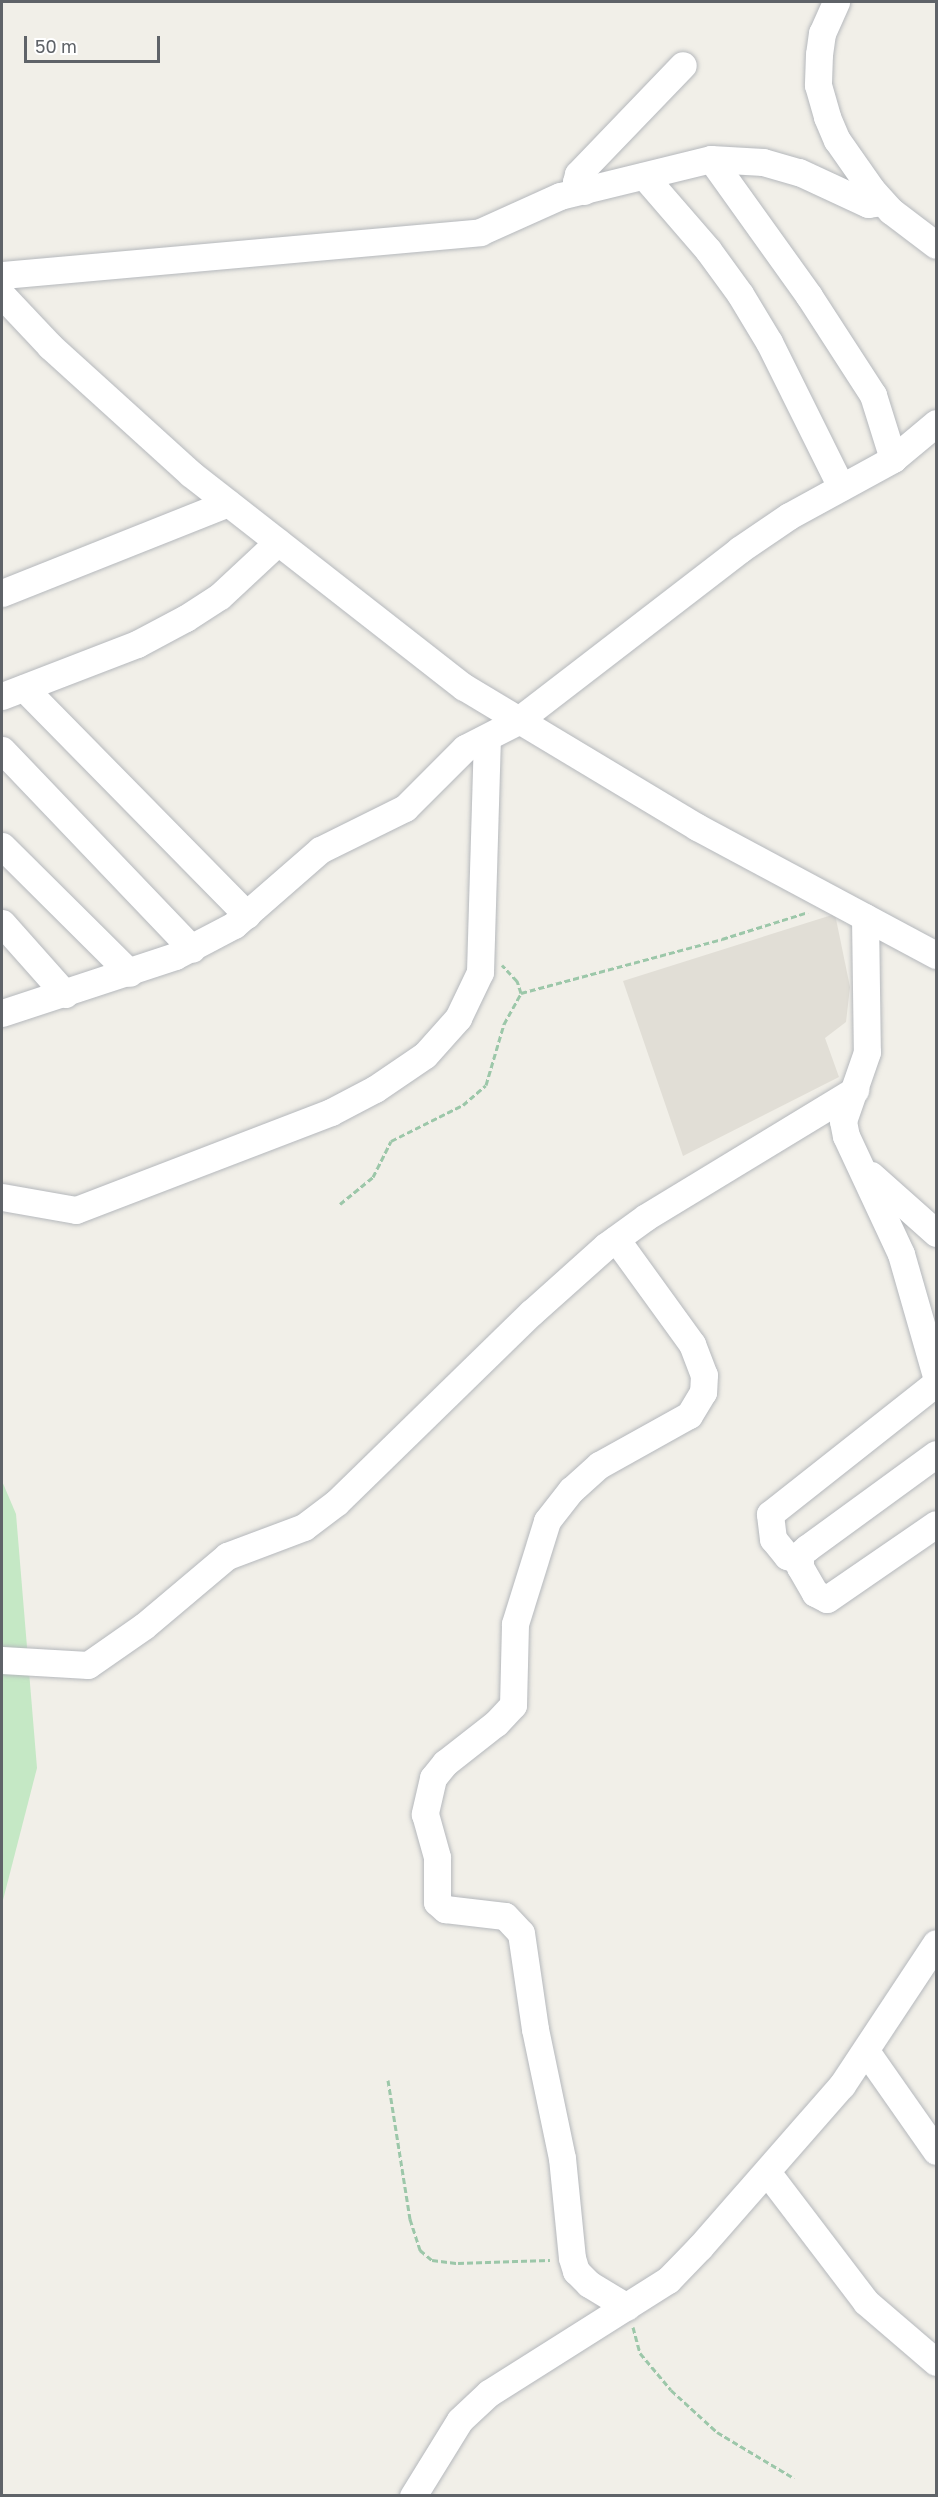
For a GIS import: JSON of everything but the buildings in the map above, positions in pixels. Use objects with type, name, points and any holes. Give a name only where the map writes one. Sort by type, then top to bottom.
[{"type":"street","points":[[836,2],[822,33],[818,85],[837,140],[882,202],[936,245]]},
{"type":"street","points":[[584,190],[576,182],[578,174],[683,65]]},
{"type":"street","points":[[2,275],[480,232],[560,196],[711,159],[763,162],[799,172],[868,204],[882,202]]},
{"type":"street","points":[[711,159],[873,395],[893,459]]},
{"type":"street","points":[[644,176],[740,294],[769,342],[841,487]]},
{"type":"street","points":[[2,295],[125,417],[228,503],[464,687],[516,722],[697,827],[936,956]]},
{"type":"street","points":[[2,1012],[130,973],[192,949],[247,915],[320,850],[405,808],[453,759],[516,722],[739,550],[841,487],[893,459],[936,423]]},
{"type":"street","points":[[2,592],[228,503]]},
{"type":"street","points":[[247,915],[13,692],[137,644],[186,618],[220,596],[278,542]]},
{"type":"street","points":[[2,1197],[76,1210],[331,1112],[368,1093],[425,1055],[448,1032],[474,990],[482,940],[481,851],[487,738]]},
{"type":"street","points":[[2,750],[192,949]]},
{"type":"street","points":[[2,846],[130,973]]},
{"type":"street","points":[[865,917],[867,1052],[843,1121],[901,1254],[936,1376]]},
{"type":"street","points":[[2,923],[65,994]]},
{"type":"street","points":[[2,1660],[88,1665],[144,1626],[227,1556],[304,1527],[337,1502],[531,1313],[616,1239],[855,1090]]},
{"type":"street","points":[[863,1169],[936,1233]]},
{"type":"street","points":[[616,1239],[692,1344],[704,1375],[703,1392],[689,1415],[599,1465],[571,1490],[547,1521],[515,1624],[513,1705],[496,1723],[444,1763],[433,1778],[425,1814],[437,1857],[437,1902],[445,1909],[506,1916],[521,1933],[535,2029],[561,2158],[572,2258],[576,2271],[589,2284],[631,2305]]},
{"type":"street","points":[[936,1383],[770,1514],[773,1539],[784,1553],[798,1560],[808,1584],[827,1599],[936,1524]]},
{"type":"street","points":[[798,1560],[807,1548],[936,1454]]},
{"type":"street","points":[[413,2496],[460,2420],[489,2393],[548,2352],[631,2305],[676,2272],[842,2085],[936,1943]]},
{"type":"street","points":[[866,2052],[936,2151]]},
{"type":"street","points":[[767,2172],[866,2302],[936,2361]]},
{"type":"path","points":[[340,1204],[373,1177],[391,1141],[463,1106],[486,1085],[504,1024],[521,993],[722,939],[838,903]]},
{"type":"path","points":[[482,940],[517,981],[521,993]]},
{"type":"path","points":[[388,2080],[414,2237],[426,2256],[458,2263],[572,2258]]},
{"type":"path","points":[[631,2305],[635,2339],[640,2353],[659,2376],[717,2432],[794,2478]]},
{"type":"shaded area","points":[[835,914],[850,987],[846,1022],[825,1038],[839,1077],[683,1156],[623,981]]},
{"type":"green space","points":[[2,1481],[16,1514],[37,1768],[2,1904]]}]
